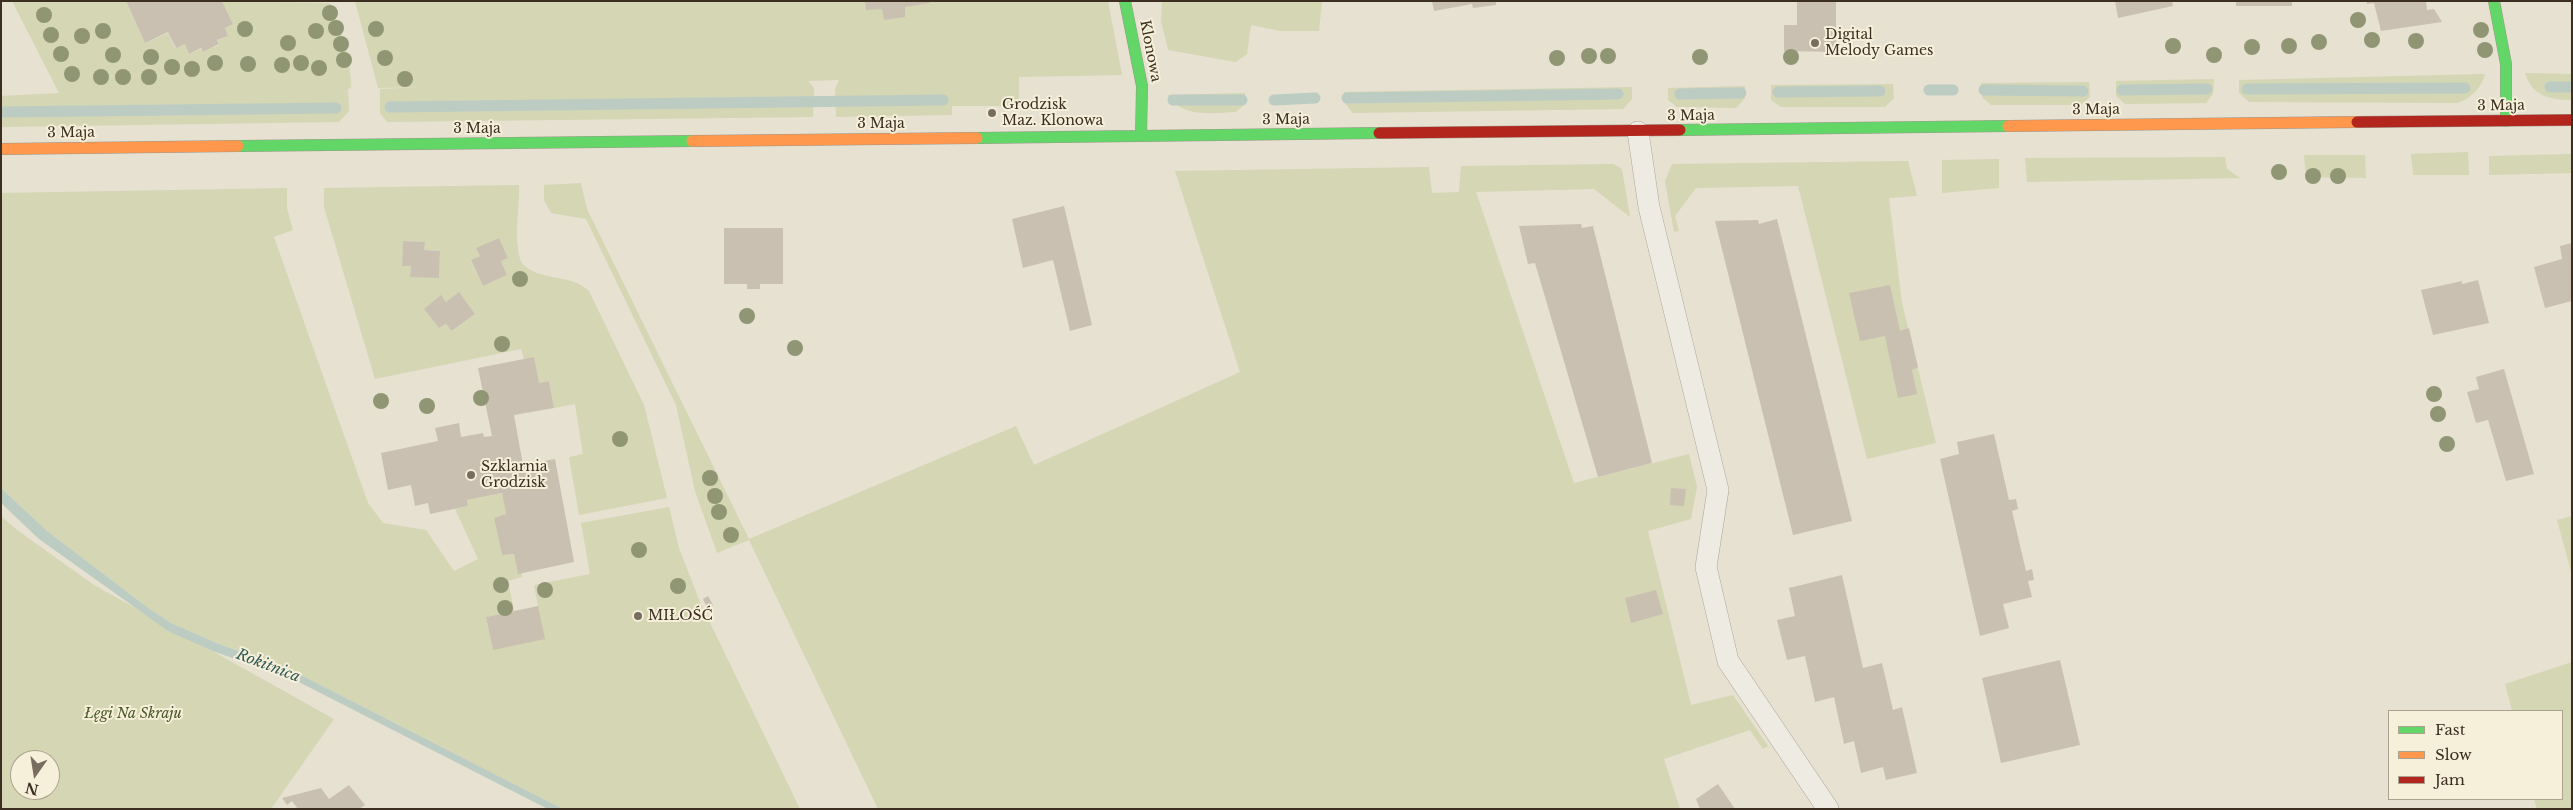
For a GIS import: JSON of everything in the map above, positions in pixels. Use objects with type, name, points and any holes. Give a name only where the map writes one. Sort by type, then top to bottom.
[{"type":"street","name":"Klonowa","points":[[1125,1],[1142,86],[1142,136]]},
{"type":"street","points":[[2494,1],[2506,64],[2506,121]]},
{"type":"street","name":"3 Maja","points":[[1,148],[1638,132],[2572,120]]},
{"type":"lane","points":[[1638,132],[1649,207],[1718,490],[1706,567],[1728,661],[1828,809]]},
{"type":"green space","points":[[12,1],[126,1],[145,43],[168,33],[175,48],[185,44],[189,54],[201,49],[203,52],[219,45],[218,40],[228,36],[225,28],[233,24],[222,1],[330,3],[347,55],[351,77],[351,88],[348,89],[349,111],[339,122],[1,127],[1,96],[59,93]]},
{"type":"green space","points":[[355,1],[1108,1],[1122,75],[1019,77],[1019,106],[952,106],[952,115],[836,117],[835,89],[839,80],[808,81],[814,88],[813,117],[387,122],[380,113],[380,89],[421,87],[378,88]]},
{"type":"green space","points":[[1162,1],[1322,1],[1319,31],[1280,31],[1251,25],[1247,54],[1236,62],[1168,50],[1161,21]]},
{"type":"green space","points":[[2525,73],[2572,74],[2572,100],[2549,98],[2537,92],[2528,81]]},
{"type":"green space","points":[[2485,74],[2481,84],[2474,93],[2457,103],[2249,102],[2239,93],[2239,80]]},
{"type":"green space","points":[[2214,79],[2213,94],[2206,103],[2125,104],[2116,96],[2116,81]]},
{"type":"green space","points":[[2089,82],[2090,97],[2081,105],[1991,105],[1982,97],[1981,83]]},
{"type":"green space","points":[[1893,84],[1894,98],[1885,107],[1781,107],[1771,100],[1771,85]]},
{"type":"green space","points":[[1745,86],[1745,98],[1736,108],[1677,107],[1668,100],[1668,88]]},
{"type":"green space","points":[[1632,87],[1632,99],[1623,109],[1353,113],[1344,102],[1344,92]]},
{"type":"green space","points":[[1245,93],[1245,104],[1236,112],[1217,113],[1189,111],[1181,108],[1167,95]]},
{"type":"green space","points":[[2468,152],[2469,175],[2413,175],[2411,154]]},
{"type":"green space","points":[[2572,154],[2572,173],[2489,175],[2489,156]]},
{"type":"green space","points":[[2304,155],[2365,155],[2366,178],[2306,177]]},
{"type":"green space","points":[[2225,157],[2227,169],[2240,178],[2027,182],[2025,158]]},
{"type":"green space","points":[[1999,159],[1999,188],[1942,193],[1942,160]]},
{"type":"green space","points":[[1908,161],[1917,196],[1889,198],[1902,303],[1936,443],[1867,459],[1798,186],[1696,188],[1675,216],[1679,231],[1674,232],[1665,181],[1672,164]]},
{"type":"green space","points":[[1613,164],[1622,169],[1630,217],[1594,189],[1476,192],[1574,483],[1689,454],[1697,487],[1691,519],[1648,531],[1691,705],[1733,695],[1768,746],[1763,749],[1750,730],[1664,759],[1680,809],[878,809],[749,540],[717,553],[695,491],[676,405],[586,219],[551,213],[544,200],[544,185],[581,183],[587,209],[749,539],[1016,426],[1034,465],[1240,372],[1175,171],[1429,167],[1432,193],[1459,192],[1461,166]]},
{"type":"green space","points":[[519,185],[517,242],[521,262],[536,272],[582,285],[589,291],[644,405],[667,498],[579,515],[569,457],[583,454],[575,404],[554,408],[549,381],[539,383],[524,359],[521,349],[375,379],[324,207],[324,188]],"holes":[[[499,238],[508,258],[501,261],[507,275],[483,286],[471,261],[480,256],[477,248]],[[403,241],[424,242],[424,250],[440,251],[439,277],[410,276],[411,266],[402,266]],[[459,293],[475,314],[453,331],[446,324],[439,328],[424,309],[441,296],[446,302]]]},
{"type":"green space","points":[[287,188],[287,208],[293,230],[274,237],[368,503],[383,523],[426,530],[454,571],[478,559],[455,509],[468,506],[467,500],[502,493],[506,514],[494,518],[502,555],[514,554],[518,573],[522,573],[522,577],[508,581],[514,611],[486,617],[493,649],[538,606],[534,585],[590,574],[581,523],[669,507],[679,548],[700,602],[800,809],[563,809],[295,672],[219,644],[171,623],[47,531],[1,488],[1,193]]},
{"type":"green space","name":"Łęgi Na Skraju","points":[[1,516],[17,530],[94,585],[334,719],[271,809],[1,809]]},
{"type":"green space","points":[[2572,516],[2572,575],[2557,520]]},
{"type":"green space","points":[[2572,662],[2572,809],[2537,809],[2534,800],[2563,800],[2563,710],[2512,710],[2505,684]]},
{"type":"water","name":"Rokitnica","points":[[1,488],[47,531],[171,623],[219,644],[295,672],[563,809],[548,809],[291,678],[215,652],[168,631],[39,539],[1,503]]},
{"type":"building","points":[[126,1],[222,1],[233,24],[225,28],[228,36],[217,40],[219,44],[203,52],[201,48],[189,54],[185,44],[176,48],[168,32],[145,43]]},
{"type":"building","points":[[865,1],[930,1],[930,3],[905,7],[905,17],[884,20],[882,9],[866,10]]},
{"type":"building","points":[[1432,1],[1496,1],[1496,5],[1473,8],[1472,4],[1434,11]]},
{"type":"building","points":[[1797,1],[1836,1],[1836,52],[1784,51],[1784,25],[1797,25]]},
{"type":"building","points":[[2115,1],[2172,1],[2173,6],[2118,18]]},
{"type":"building","points":[[2236,1],[2292,1],[2292,6],[2236,6]]},
{"type":"building","points":[[2367,1],[2426,1],[2427,10],[2434,9],[2442,22],[2381,31],[2374,3],[2367,4]]},
{"type":"building","points":[[1064,206],[1092,325],[1070,331],[1053,260],[1023,268],[1012,219]]},
{"type":"building","points":[[1777,219],[1852,521],[1793,535],[1715,221],[1758,220],[1759,224]]},
{"type":"building","points":[[1581,224],[1582,228],[1593,226],[1652,463],[1598,477],[1535,263],[1528,264],[1519,226]]},
{"type":"building","points":[[724,228],[783,228],[783,284],[760,284],[760,289],[747,289],[747,284],[724,284]]},
{"type":"building","points":[[499,238],[508,258],[501,261],[507,275],[483,286],[471,260],[480,256],[476,248]]},
{"type":"building","points":[[403,241],[425,242],[424,250],[440,251],[439,278],[410,277],[411,266],[402,266]]},
{"type":"building","points":[[2572,243],[2572,301],[2545,308],[2534,267],[2562,259],[2560,246]]},
{"type":"building","points":[[2478,280],[2489,323],[2433,335],[2421,290],[2462,281],[2462,284]]},
{"type":"building","points":[[1890,285],[1900,331],[1909,328],[1918,367],[1912,370],[1917,394],[1898,398],[1885,336],[1860,341],[1849,293]]},
{"type":"building","points":[[459,292],[475,314],[452,331],[446,324],[439,328],[424,309],[441,295],[446,302]]},
{"type":"building","name":"Szklarnia Grodzisk","points":[[534,357],[539,383],[549,381],[554,408],[514,415],[523,465],[555,459],[574,562],[518,574],[514,554],[502,555],[494,518],[506,514],[502,493],[467,500],[468,506],[430,514],[428,503],[415,506],[411,485],[388,490],[381,453],[438,441],[435,428],[459,423],[461,437],[483,433],[484,437],[492,436],[478,368]]},
{"type":"building","points":[[2504,369],[2534,474],[2506,481],[2488,420],[2476,423],[2467,392],[2479,389],[2476,377]]},
{"type":"building","points":[[1994,434],[2009,500],[2016,499],[2018,509],[2012,511],[2026,571],[2032,569],[2034,580],[2028,581],[2032,597],[2003,604],[2009,628],[1980,636],[1940,459],[1959,454],[1957,442]]},
{"type":"building","points":[[1671,488],[1686,489],[1684,506],[1670,505]]},
{"type":"building","points":[[1842,575],[1863,668],[1882,663],[1893,710],[1902,707],[1917,773],[1886,780],[1883,767],[1861,773],[1854,741],[1844,744],[1834,697],[1815,702],[1805,656],[1787,660],[1777,620],[1795,616],[1789,588]]},
{"type":"building","points":[[1656,590],[1663,614],[1631,623],[1625,598]]},
{"type":"building","points":[[708,596],[713,605],[708,609],[703,599]]},
{"type":"building","points":[[538,606],[545,639],[493,650],[486,617]]},
{"type":"building","points":[[2060,660],[2080,745],[2001,763],[1982,678]]},
{"type":"building","points":[[1718,784],[1735,809],[1700,809],[1696,799]]},
{"type":"building","points":[[349,785],[365,805],[359,809],[298,809],[292,801],[287,805],[282,798],[321,788],[329,799]]},
{"type":"waterway","points":[[2550,87],[2572,87]]},
{"type":"waterway","points":[[2247,89],[2465,88]]},
{"type":"waterway","points":[[2122,90],[2207,89]]},
{"type":"waterway","points":[[1929,90],[1953,90]]},
{"type":"waterway","points":[[1984,90],[2083,91]]},
{"type":"waterway","points":[[1778,92],[1880,91]]},
{"type":"waterway","points":[[1680,94],[1741,93]]},
{"type":"waterway","points":[[1347,98],[1618,94]]},
{"type":"waterway","points":[[1274,100],[1315,98]]},
{"type":"waterway","points":[[390,107],[943,100]]},
{"type":"waterway","points":[[1173,100],[1242,100]]},
{"type":"waterway","points":[[1,112],[336,108]]},
{"type":"traffic: fast","points":[[1125,1],[1142,86],[1141,136]]},
{"type":"traffic: fast","points":[[2494,1],[2506,64],[2506,121]]},
{"type":"traffic: fast","points":[[1680,130],[2008,126]]},
{"type":"traffic: fast","points":[[977,138],[1379,133]]},
{"type":"traffic: fast","points":[[238,146],[692,141]]},
{"type":"traffic: slow","points":[[2008,126],[2357,122]]},
{"type":"traffic: slow","points":[[692,141],[977,138]]},
{"type":"traffic: slow","points":[[1,149],[238,146]]},
{"type":"traffic: jam","points":[[2357,122],[2572,120]]},
{"type":"traffic: jam","points":[[1379,133],[1680,130]]},
{"type":"place","name":"Digital Melody Games","points":[[1815,43]]},
{"type":"place","name":"Grodzisk Maz. Klonowa","points":[[992,113]]},
{"type":"place","name":"Szklarnia Grodzisk","points":[[471,475]]},
{"type":"place","name":"MIŁOŚĆ","points":[[638,616]]}]
